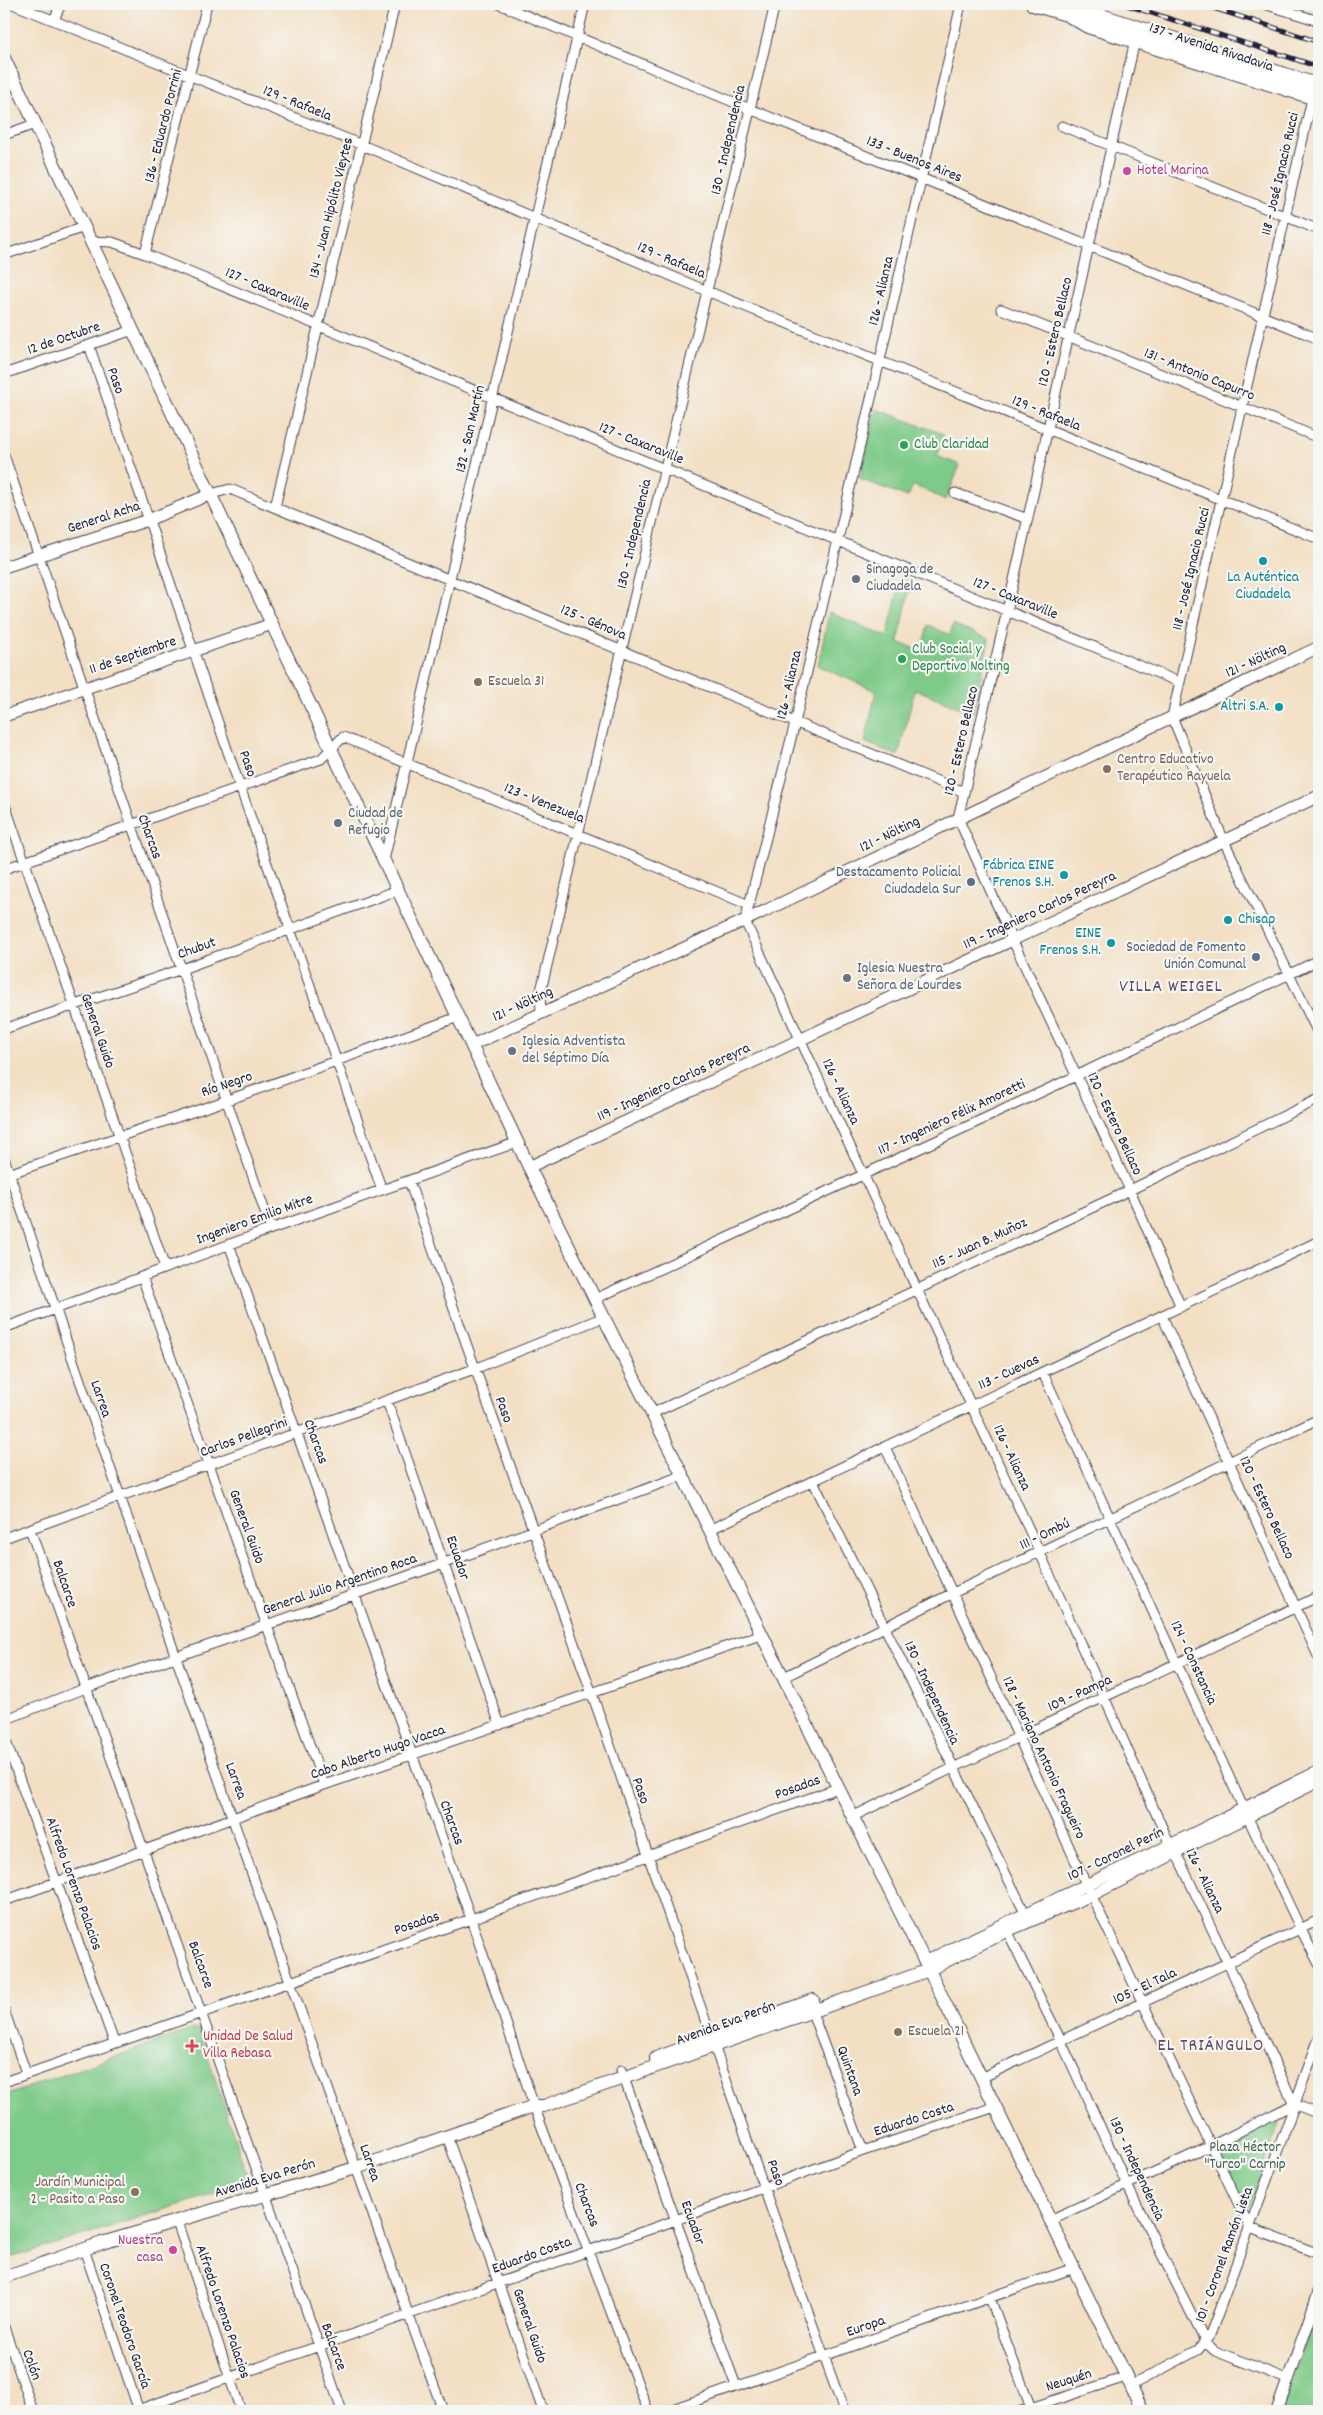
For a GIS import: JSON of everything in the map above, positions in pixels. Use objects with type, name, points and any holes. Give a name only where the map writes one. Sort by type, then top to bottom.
[{"type":"main road","name":"137 - Avenida Rivadavia","points":[[1033,4],[1067,14],[1092,14],[1136,34],[1317,92]]},
{"type":"main road","points":[[4,58],[529,1167],[763,1634],[996,2107],[1143,2411]]},
{"type":"main road","name":"Avenida Eva Perón","points":[[4,2277],[84,2249],[356,2168],[534,2106],[542,2099],[623,2074],[926,1966]]},
{"type":"street","name":"129 - Rafaela","points":[[13,4],[362,145],[707,291],[1319,540]]},
{"type":"street","points":[[54,20],[61,4]]},
{"type":"street","name":"136 - Eduardo Porrini","points":[[145,254],[191,76],[207,4]]},
{"type":"street","name":"134 - Juan Hipólito Vieytes","points":[[275,507],[316,325],[362,145],[395,4]]},
{"type":"street","name":"133 - Buenos Aires","points":[[499,4],[750,109],[1319,339]]},
{"type":"street","name":"132 - San Martín","points":[[384,860],[585,4]]},
{"type":"street","name":"130 - Independencia","points":[[541,1012],[540,995],[775,4]]},
{"type":"street","name":"126 - Alianza","points":[[961,4],[795,723],[745,921],[1040,1553],[1173,1850],[1180,1861],[1294,2104]]},
{"type":"street","points":[[1264,4],[1278,6],[1319,21]]},
{"type":"street","name":"120 - Estero Bellaco","points":[[1136,34],[1113,147],[958,818],[1013,942],[1130,1190],[1181,1307]]},
{"type":"street","name":"118 - José Ignacio Rucci","points":[[1172,717],[1286,217],[1317,92]]},
{"type":"street","points":[[4,135],[35,124]]},
{"type":"street","points":[[1062,126],[1319,230]]},
{"type":"street","points":[[4,254],[84,227]]},
{"type":"street","name":"127 - Caxaraville","points":[[90,241],[112,242],[145,254],[1179,682]]},
{"type":"street","name":"131 - Antonio Capurro","points":[[1002,309],[1319,438]]},
{"type":"street","name":"12 de Octubre","points":[[4,374],[133,330]]},
{"type":"street","name":"Paso","points":[[89,345],[240,787],[382,1190]]},
{"type":"street","name":"Charcas","points":[[4,455],[182,969],[225,1101],[271,1229]]},
{"type":"street","name":"125 - Génova","points":[[211,494],[230,489],[450,578],[964,792]]},
{"type":"street","points":[[955,493],[1028,519]]},
{"type":"street","name":"General Acha","points":[[4,567],[148,520],[211,494]]},
{"type":"street","name":"11 de Septiembre","points":[[4,716],[272,624]]},
{"type":"street","name":"121 - Nölting","points":[[472,1045],[541,1012],[745,921],[1319,647]]},
{"type":"street","points":[[1172,717],[1224,841],[1291,974],[1319,1035]]},
{"type":"street","name":"123 - Venezuela","points":[[331,748],[343,737],[749,904]]},
{"type":"street","points":[[4,869],[321,759],[331,748]]},
{"type":"street","name":"119 - Ingeniero Carlos Pereyra","points":[[529,1167],[1013,942],[1319,796]]},
{"type":"street","name":"General Guido","points":[[4,802],[165,1268]]},
{"type":"street","name":"Chubut","points":[[4,1029],[182,969],[398,890]]},
{"type":"street","name":"117 - Ingeniero Félix Amoretti","points":[[596,1299],[1076,1076],[1319,960]]},
{"type":"street","name":"Río Negro","points":[[6,1175],[225,1101],[458,1017]]},
{"type":"street","name":"115 - Juan B. Muñoz","points":[[652,1414],[1130,1190],[1319,1099]]},
{"type":"street","name":"Ingeniero Emilio Mitre","points":[[4,1328],[229,1244],[518,1142]]},
{"type":"street","name":"Larrea","points":[[4,1158],[6,1175],[443,2411]]},
{"type":"street","name":"Paso","points":[[409,1181],[474,1369],[592,1693],[712,2042],[844,2411]]},
{"type":"street","name":"113 - Cuevas","points":[[711,1530],[1319,1241]]},
{"type":"street","name":"Charcas","points":[[229,1244],[471,1919],[534,2106],[648,2411]]},
{"type":"street","name":"General Guido","points":[[142,1277],[324,1786]]},
{"type":"street","name":"120 - Estero Bellaco","points":[[1162,1316],[1319,1658]]},
{"type":"street","name":"Carlos Pellegrini","points":[[4,1538],[474,1369],[604,1317]]},
{"type":"street","name":"124 - Constancia","points":[[1043,1373],[1300,1930],[1319,1964]]},
{"type":"street","name":"Ecuador","points":[[387,1401],[500,1725]]},
{"type":"street","name":"111 - Ombú","points":[[784,1678],[953,1593],[1319,1419]]},
{"type":"street","name":"128 - Mariano Antonio Fragueiro","points":[[885,1448],[1142,2004],[1250,2228]]},
{"type":"street","name":"General Julio Argentino Roca","points":[[4,1720],[86,1688],[445,1564],[684,1475]]},
{"type":"street","name":"130 - Independencia","points":[[813,1481],[952,1768],[1026,1915]]},
{"type":"street","name":"Balcarce","points":[[30,1528],[342,2411]]},
{"type":"street","name":"109 - Pampa","points":[[852,1817],[952,1768],[1104,1699],[1319,1596]]},
{"type":"street","name":"Cabo Alberto Hugo Vacca","points":[[4,1901],[412,1755],[763,1634]]},
{"type":"street","name":"Alfredo Lorenzo Palacios","points":[[4,1736],[58,1881],[114,2042]]},
{"type":"street","name":"107 - Coronel Perín","points":[[926,1966],[1173,1850],[1318,1777]]},
{"type":"street","name":"Posadas","points":[[4,2082],[648,1857],[838,1788]]},
{"type":"street","name":"107 - Coronel Perín","points":[[1005,1928],[1026,1915],[1089,1890]]},
{"type":"street","name":"105 - El Tala","points":[[981,2078],[1319,1920]]},
{"type":"street","name":"130 - Independencia","points":[[1005,1928],[1061,2041],[1127,2185],[1206,2343]]},
{"type":"street","name":"Quintana","points":[[810,2006],[863,2151]]},
{"type":"street","points":[[4,2010],[26,2073]]},
{"type":"street","name":"101 - Coronel Ramón Lista","points":[[1128,2381],[1198,2350],[1206,2343],[1214,2326],[1319,2038]]},
{"type":"street","name":"Ecuador","points":[[623,2074],[736,2386]]},
{"type":"street","points":[[1050,2220],[1211,2146],[1294,2104],[1319,2114]]},
{"type":"street","name":"Eduardo Costa","points":[[138,2411],[676,2220],[863,2151],[996,2107]]},
{"type":"street","name":"General Guido","points":[[447,2136],[543,2411]]},
{"type":"street","name":"Alfredo Lorenzo Palacios","points":[[177,2222],[241,2411]]},
{"type":"street","points":[[1250,2228],[1319,2254]]},
{"type":"street","name":"Coronel Teodoro García","points":[[84,2249],[138,2411]]},
{"type":"street","name":"Europa","points":[[667,2411],[1074,2268]]},
{"type":"street","points":[[1277,2411],[1319,2292]]},
{"type":"street","points":[[990,2298],[1031,2410]]},
{"type":"street","name":"Colón","points":[[4,2328],[33,2411]]},
{"type":"street","points":[[1206,2343],[1216,2351],[1289,2380]]},
{"type":"street","name":"Neuquén","points":[[1021,2411],[1031,2410],[1128,2381]]},
{"type":"green space","name":"Club Claridad","points":[[876,409],[943,434],[937,456],[960,465],[946,500],[913,485],[908,497],[860,479]]},
{"type":"green space","name":"Club Social y Deportivo Nolting","points":[[902,575],[912,579],[898,642],[922,651],[928,625],[950,635],[953,624],[989,639],[973,713],[915,689],[898,756],[865,742],[876,691],[818,666],[829,612],[887,637]]},
{"type":"green space","points":[[193,2029],[199,2031],[249,2181],[246,2184],[4,2260],[4,2096]]},
{"type":"green space","name":"Plaza Héctor \"Turco\" Carnip","points":[[1276,2115],[1280,2115],[1281,2119],[1250,2205],[1247,2207],[1244,2205],[1216,2149]]},
{"type":"green space","points":[[1319,2304],[1319,2411],[1280,2411]]},
{"type":"railway","points":[[1124,4],[1319,67]]},
{"type":"railway","points":[[1201,4],[1319,42]]},
{"type":"place","name":"Hotel Marina","points":[[1127,171]]},
{"type":"place","name":"Club Claridad","points":[[904,445]]},
{"type":"place","name":"La Auténtica Ciudadela","points":[[1263,561]]},
{"type":"place","name":"Sinagoga de Ciudadela","points":[[856,579]]},
{"type":"place","name":"Club Social y Deportivo Nolting","points":[[902,659]]},
{"type":"place","name":"Escuela 31","points":[[478,682]]},
{"type":"place","name":"Altri S.A.","points":[[1279,707]]},
{"type":"place","name":"Centro Educativo Terapéutico Rayuela","points":[[1107,769]]},
{"type":"place","name":"Ciudad de Refugio","points":[[338,823]]},
{"type":"place","name":"Fábrica EINE Frenos S.H.","points":[[1064,875]]},
{"type":"place","name":"Destacamento Policial Ciudadela Sur","points":[[971,882]]},
{"type":"place","name":"Chisap","points":[[1228,920]]},
{"type":"place","name":"EINE Frenos S.H.","points":[[1111,943]]},
{"type":"place","name":"Sociedad de Fomento Unión Comunal","points":[[1256,957]]},
{"type":"place","name":"Iglesia Nuestra Señora de Lourdes","points":[[847,978]]},
{"type":"place","name":"Iglesia Adventista del Séptimo Día","points":[[512,1051]]},
{"type":"place","name":"Escuela 21","points":[[898,2032]]},
{"type":"place","name":"Unidad De Salud Villa Rebasa","points":[[192,2046]]},
{"type":"place","name":"Jardín Municipal 2 - Pasito a Paso","points":[[135,2192]]},
{"type":"place","name":"Nuestra casa","points":[[173,2250]]},
{"type":"district","name":"VILLA WEIGEL","points":[[1171,987]]},
{"type":"district","name":"EL TRIÁNGULO","points":[[1211,2046]]}]
